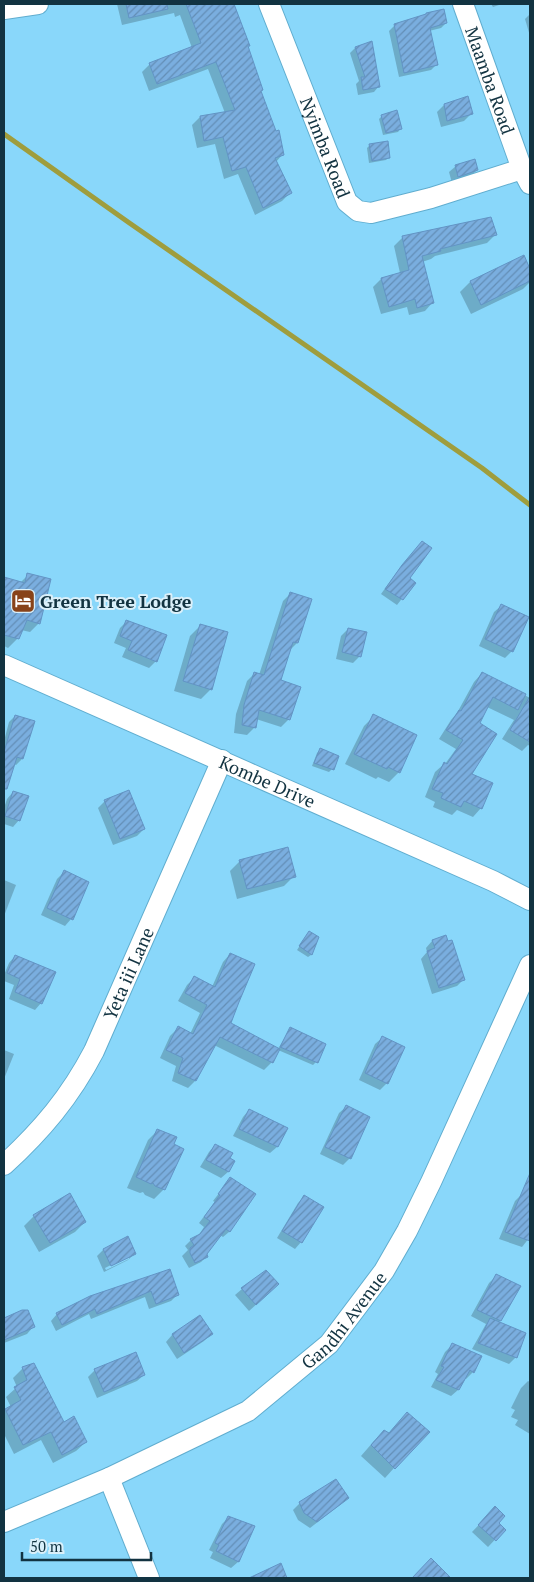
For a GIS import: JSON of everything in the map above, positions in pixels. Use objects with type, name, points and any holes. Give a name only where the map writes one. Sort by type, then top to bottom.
[{"type":"street","points":[[4,10],[38,4]]},
{"type":"street","name":"Nyimba Road","points":[[269,4],[347,202],[358,211],[371,213],[526,176]]},
{"type":"street","name":"Maamba Road","points":[[462,4],[526,176]]},
{"type":"street","name":"Kombe Drive","points":[[4,665],[493,881],[530,900]]},
{"type":"street","name":"Yeta iii Lane","points":[[4,1165],[27,1144],[54,1114],[81,1077],[222,760]]},
{"type":"street","name":"Gandhi Avenue","points":[[4,1522],[109,1478],[248,1411],[328,1344],[384,1271],[407,1231],[530,965]]},
{"type":"street","points":[[109,1478],[149,1578]]},
{"type":"building","points":[[126,4],[167,4],[168,9],[129,18]]},
{"type":"building","points":[[186,4],[234,4],[250,46],[248,46],[263,90],[261,91],[276,131],[279,130],[284,155],[275,158],[292,193],[263,208],[246,167],[232,171],[223,137],[204,141],[200,116],[235,110],[216,62],[157,84],[149,63],[201,43]]},
{"type":"building","points":[[444,9],[447,23],[430,28],[438,65],[404,73],[394,24]]},
{"type":"building","points":[[372,41],[380,87],[363,90],[361,77],[365,77],[355,47]]},
{"type":"building","points":[[468,96],[473,114],[447,121],[444,104]]},
{"type":"building","points":[[397,110],[402,129],[386,133],[381,115]]},
{"type":"building","points":[[388,141],[390,158],[372,161],[369,144]]},
{"type":"building","points":[[475,159],[478,170],[458,177],[455,165]]},
{"type":"building","points":[[491,217],[497,235],[440,249],[441,251],[422,256],[434,303],[417,308],[415,299],[389,307],[381,278],[409,270],[402,236]]},
{"type":"building","points":[[524,255],[530,269],[530,281],[481,305],[470,281]]},
{"type":"building","points":[[422,541],[432,548],[410,578],[416,583],[403,600],[385,589]]},
{"type":"building","points":[[27,573],[51,579],[40,624],[27,620],[19,639],[4,635],[4,577],[25,583]]},
{"type":"building","points":[[290,592],[312,599],[298,643],[293,642],[281,680],[301,687],[290,720],[259,710],[256,728],[242,725],[244,705],[254,672],[264,675]]},
{"type":"building","points":[[501,604],[529,617],[513,652],[485,639]]},
{"type":"building","points":[[126,620],[167,635],[157,662],[128,650],[132,641],[120,636]]},
{"type":"building","points":[[200,624],[228,632],[212,690],[183,681]]},
{"type":"building","points":[[348,628],[367,632],[361,657],[342,652]]},
{"type":"building","points":[[482,672],[526,694],[518,710],[493,697],[480,723],[497,734],[472,774],[493,783],[482,809],[464,801],[461,807],[441,798],[443,793],[432,789],[444,762],[447,764],[463,740],[446,730],[459,710],[461,711]]},
{"type":"building","points":[[530,696],[530,742],[510,730]]},
{"type":"building","points":[[373,714],[417,735],[400,773],[354,754]]},
{"type":"building","points":[[15,715],[35,721],[23,759],[17,757],[7,789],[4,789],[4,752]]},
{"type":"building","points":[[320,748],[339,756],[334,770],[314,763]]},
{"type":"building","points":[[129,790],[145,829],[120,839],[104,800]]},
{"type":"building","points":[[13,791],[29,796],[20,821],[5,816]]},
{"type":"building","points":[[288,847],[296,877],[247,889],[239,860]]},
{"type":"building","points":[[64,870],[89,882],[73,920],[47,908]]},
{"type":"building","points":[[309,931],[319,937],[312,955],[299,946]]},
{"type":"building","points":[[446,935],[448,941],[452,940],[465,980],[439,988],[427,951],[435,948],[432,940]]},
{"type":"building","points":[[230,953],[255,964],[231,1023],[280,1049],[273,1063],[220,1037],[196,1081],[178,1073],[183,1058],[166,1050],[178,1026],[193,1034],[207,1005],[185,993],[194,976],[215,987]]},
{"type":"building","points":[[15,955],[56,972],[42,1004],[15,992],[20,979],[7,973]]},
{"type":"building","points":[[290,1027],[326,1044],[318,1063],[280,1047]]},
{"type":"building","points":[[382,1036],[405,1047],[388,1084],[365,1073]]},
{"type":"building","points":[[346,1105],[370,1117],[351,1159],[325,1147]]},
{"type":"building","points":[[249,1109],[288,1128],[278,1147],[239,1129]]},
{"type":"building","points":[[157,1129],[177,1137],[174,1144],[184,1149],[165,1190],[136,1177]]},
{"type":"building","points":[[215,1144],[233,1153],[230,1158],[235,1161],[229,1172],[206,1160]]},
{"type":"building","points":[[530,1173],[530,1241],[505,1232]]},
{"type":"building","points":[[230,1177],[256,1194],[230,1232],[226,1229],[207,1254],[208,1257],[195,1263],[190,1253],[190,1248],[194,1245],[190,1239],[200,1234],[210,1221],[204,1217]]},
{"type":"building","points":[[70,1193],[86,1222],[50,1243],[33,1215]]},
{"type":"building","points":[[304,1195],[324,1207],[302,1243],[282,1231]]},
{"type":"building","points":[[128,1236],[136,1254],[111,1266],[103,1249]]},
{"type":"building","points":[[170,1269],[179,1295],[156,1304],[151,1291],[97,1314],[95,1309],[62,1325],[56,1313],[90,1296]]},
{"type":"building","points":[[266,1270],[279,1284],[256,1305],[241,1288]]},
{"type":"building","points":[[496,1274],[521,1286],[501,1321],[477,1310]]},
{"type":"building","points":[[22,1310],[28,1310],[35,1327],[4,1340],[4,1318]]},
{"type":"building","points":[[200,1315],[213,1334],[184,1353],[172,1334]]},
{"type":"building","points":[[490,1318],[526,1333],[517,1358],[478,1343]]},
{"type":"building","points":[[452,1343],[482,1356],[474,1373],[470,1370],[459,1390],[436,1380],[444,1367],[441,1366]]},
{"type":"building","points":[[136,1352],[145,1375],[104,1392],[94,1369]]},
{"type":"building","points":[[34,1363],[64,1422],[74,1416],[87,1442],[62,1455],[51,1432],[23,1445],[5,1409],[21,1400],[14,1387],[27,1380],[22,1367]]},
{"type":"building","points":[[407,1412],[430,1432],[395,1469],[371,1445],[384,1430],[389,1433]]},
{"type":"building","points":[[336,1479],[349,1498],[317,1522],[304,1513],[299,1502]]},
{"type":"building","points":[[495,1506],[505,1516],[499,1523],[506,1530],[496,1541],[478,1525]]},
{"type":"building","points":[[228,1516],[255,1526],[239,1562],[216,1551],[219,1545],[215,1543]]},
{"type":"building","points":[[431,1558],[451,1578],[412,1578]]},
{"type":"building","points":[[281,1563],[287,1578],[249,1578]]},
{"type":"waterway","points":[[4,134],[482,468],[530,505]]},
{"type":"place","name":"Green Tree Lodge","points":[[23,601]]}]
